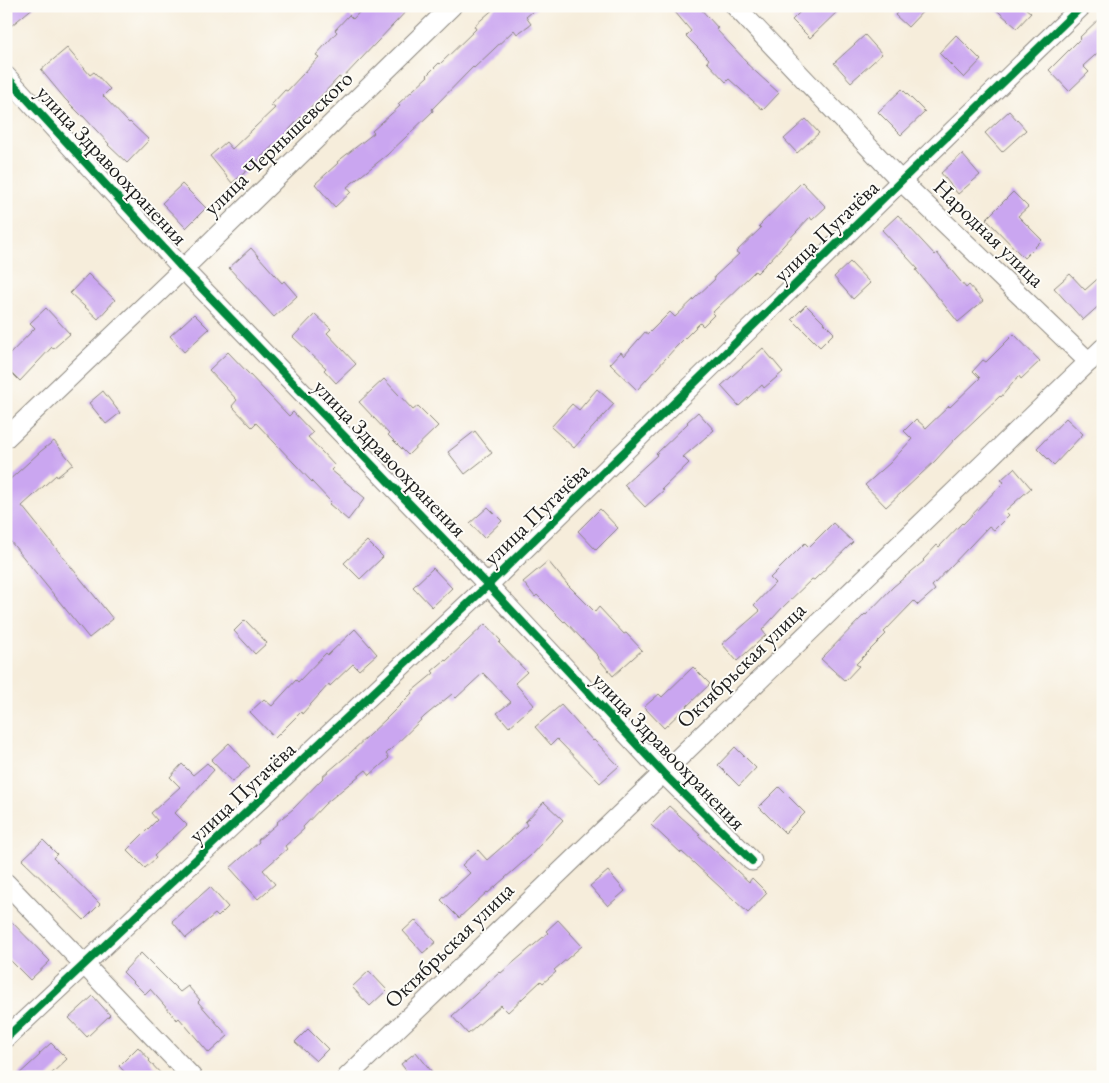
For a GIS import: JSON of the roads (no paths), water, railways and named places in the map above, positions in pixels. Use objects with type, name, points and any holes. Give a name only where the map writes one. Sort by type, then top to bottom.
[{"type":"street","name":"улица Чернышевского","points":[[6,438],[184,269],[452,6]]},
{"type":"street","name":"Народная улица","points":[[734,6],[901,182],[1088,362]]},
{"type":"street","name":"улица Пугачёва","points":[[6,1038],[488,585],[1082,6]]},
{"type":"street","name":"улица Здравоохранения","points":[[6,76],[184,269],[488,585],[663,773],[752,861]]},
{"type":"street","name":"Октябрьская улица","points":[[347,1077],[1103,348]]},
{"type":"street","points":[[6,883],[192,1077]]}]
